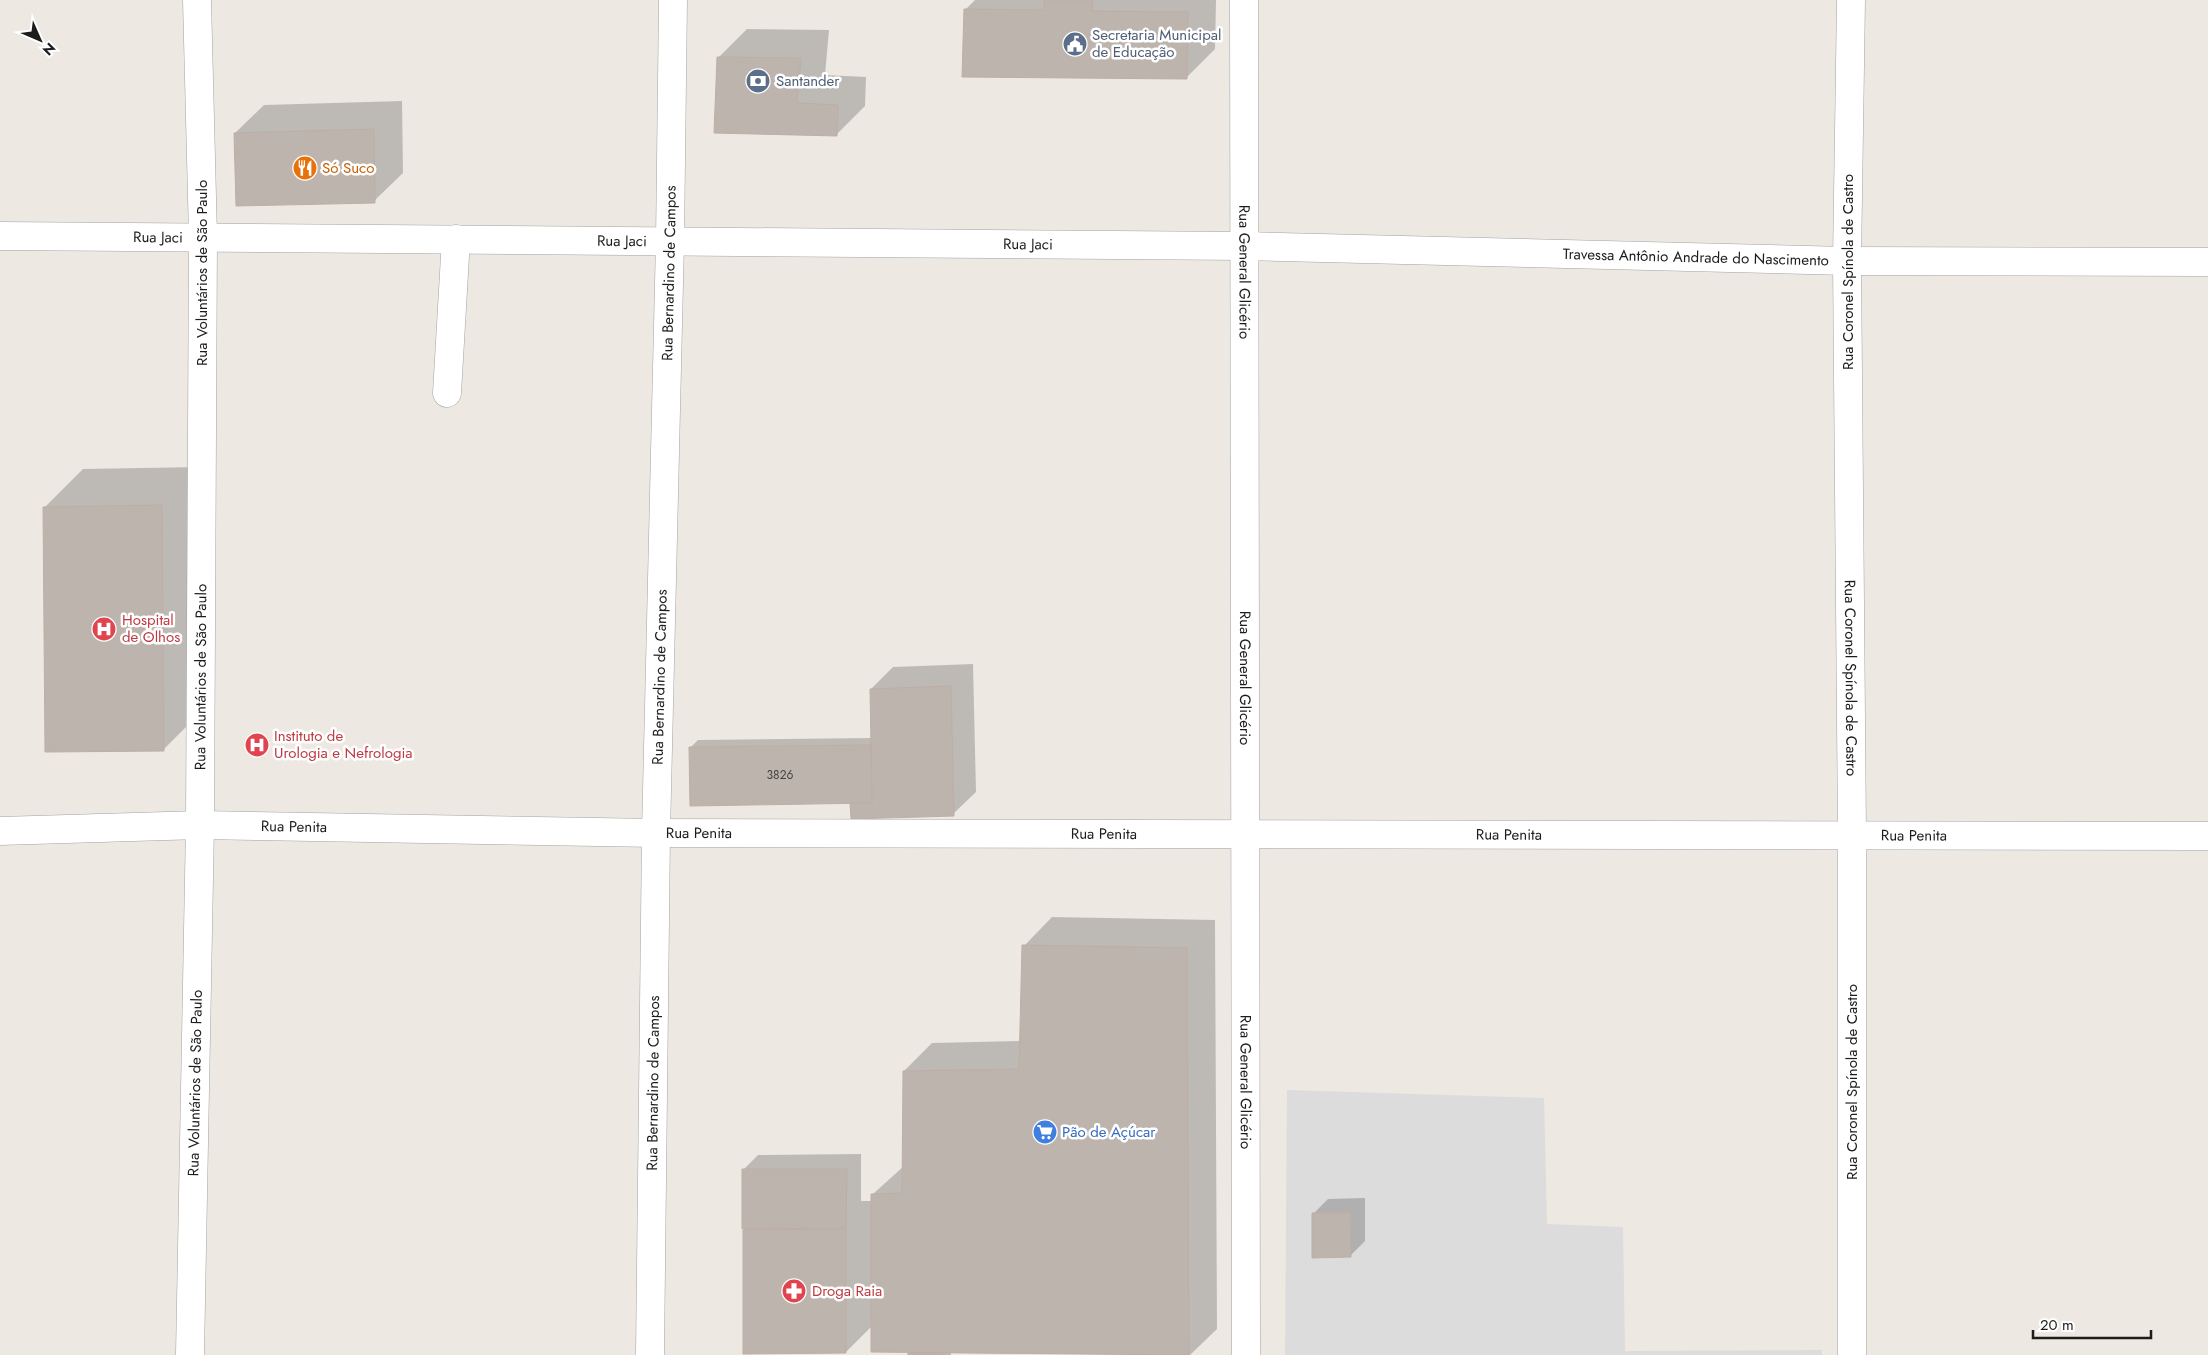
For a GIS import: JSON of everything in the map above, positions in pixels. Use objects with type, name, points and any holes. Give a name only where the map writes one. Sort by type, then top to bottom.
[{"type":"street","name":"Rua Voluntários de São Paulo","points":[[190,1355],[200,825],[203,237],[197,0]]},
{"type":"street","name":"Rua Bernardino de Campos","points":[[650,1355],[656,833],[674,0]]},
{"type":"street","name":"Rua General Glicério","points":[[1244,0],[1246,1355]]},
{"type":"street","name":"Rua Coronel Spínola de Castro","points":[[1851,0],[1847,261],[1852,834],[1852,1355]]},
{"type":"street","name":"Rua Jaci","points":[[0,236],[1244,246]]},
{"type":"street","points":[[447,393],[456,239]]},
{"type":"street","name":"Travessa Antônio Andrade do Nascimento","points":[[1244,246],[1847,261],[2208,262]]},
{"type":"street","name":"Rua Penita","points":[[0,831],[200,825],[656,833],[2208,836]]},
{"type":"shaded area","points":[[1287,1090],[1544,1098],[1547,1224],[1623,1227],[1625,1351],[1822,1350],[1822,1355],[1285,1355]]},
{"type":"building","name":"Secretaria Municipal de Educação","points":[[1044,0],[1093,0],[1092,11],[1188,12],[1187,79],[962,77],[964,9],[1044,10]]},
{"type":"building","name":"Santander","points":[[717,57],[801,58],[797,103],[838,105],[837,136],[714,133]]},
{"type":"building","name":"Só Suco","points":[[374,129],[375,203],[236,206],[234,133]]},
{"type":"building","name":"Hospital de Olhos","points":[[162,505],[164,751],[45,752],[43,507]]},
{"type":"building","points":[[951,686],[954,816],[851,819],[850,803],[872,803],[870,689]]},
{"type":"building","points":[[871,745],[872,803],[690,806],[689,747]]},
{"type":"building","name":"Pão de Açúcar","points":[[1022,945],[1187,948],[1189,1355],[871,1352],[871,1194],[902,1193],[903,1071],[1019,1069]]},
{"type":"building","points":[[742,1169],[847,1169],[846,1228],[742,1229]]},
{"type":"building","points":[[1312,1213],[1350,1213],[1351,1257],[1312,1258]]},
{"type":"building","name":"Droga Raia","points":[[846,1229],[846,1353],[743,1354],[743,1230]]},
{"type":"building","points":[[908,1353],[944,1354],[944,1355],[908,1355]]},
{"type":"place","name":"Secretaria Municipal de Educação","points":[[1075,44]]},
{"type":"place","name":"Santander","points":[[758,81]]},
{"type":"place","name":"Só Suco","points":[[305,168]]},
{"type":"place","name":"Hospital de Olhos","points":[[104,629]]},
{"type":"place","name":"Instituto de Urologia e Nefrologia","points":[[257,745]]},
{"type":"place","name":"Pão de Açúcar","points":[[1045,1132]]},
{"type":"place","name":"Droga Raia","points":[[794,1291]]}]
